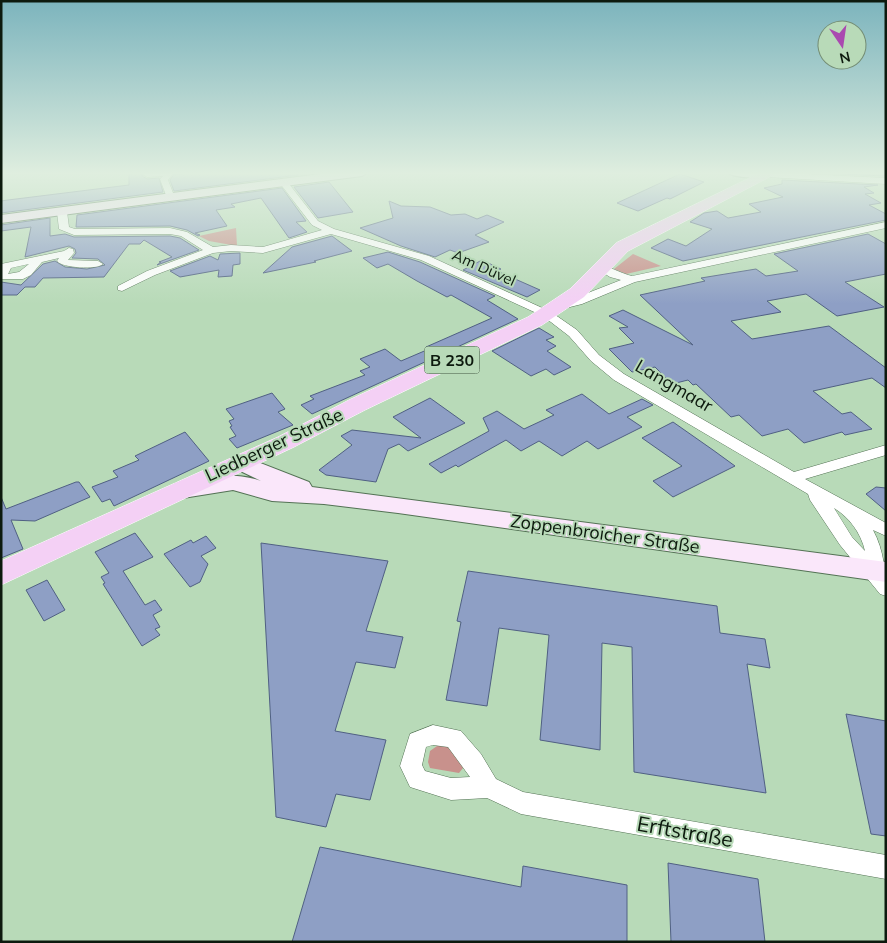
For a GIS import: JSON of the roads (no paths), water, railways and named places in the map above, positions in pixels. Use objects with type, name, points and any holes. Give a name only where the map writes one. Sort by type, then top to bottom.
[{"type":"main road","points":[[1,219],[27,216]]},
{"type":"main road","name":"B 230","points":[[553,310],[589,281],[614,252],[682,216]]},
{"type":"main road","name":"Liedberger Straße","points":[[1,574],[175,492],[242,473],[281,444],[553,310]]},
{"type":"main road","points":[[270,474],[273,453],[281,444]]},
{"type":"main road","name":"Zoppenbroicher Straße","points":[[242,473],[270,474],[283,483],[324,496]]},
{"type":"main road","name":"Zoppenbroicher Straße","points":[[242,473],[272,493],[324,496],[882,577]]},
{"type":"street","points":[[62,216],[64,229],[74,232],[170,231],[186,235],[211,250]]},
{"type":"street","name":"Am Düvel","points":[[310,216],[315,223],[331,231],[425,258],[553,310]]},
{"type":"street","points":[[589,281],[632,279],[885,225]]},
{"type":"street","points":[[122,288],[211,250],[231,248],[263,250],[331,231]]},
{"type":"street","points":[[74,232],[69,253],[62,261],[64,263],[98,264]]},
{"type":"street","points":[[4,267],[2,276],[13,278],[25,276],[38,260],[69,253]]},
{"type":"street","points":[[602,266],[614,275],[632,279]]},
{"type":"street","points":[[553,310],[578,302],[632,279]]},
{"type":"street","name":"Langmaar","points":[[553,310],[595,358],[619,377],[807,487],[886,530]]},
{"type":"street","points":[[792,478],[886,450]]},
{"type":"street","name":"Langmaar","points":[[807,487],[828,509],[846,542],[882,577]]},
{"type":"street","name":"Langmaar","points":[[846,507],[863,526],[874,546],[882,577]]},
{"type":"street","name":"Erftstraße","points":[[488,787],[521,803],[886,867]]}]
